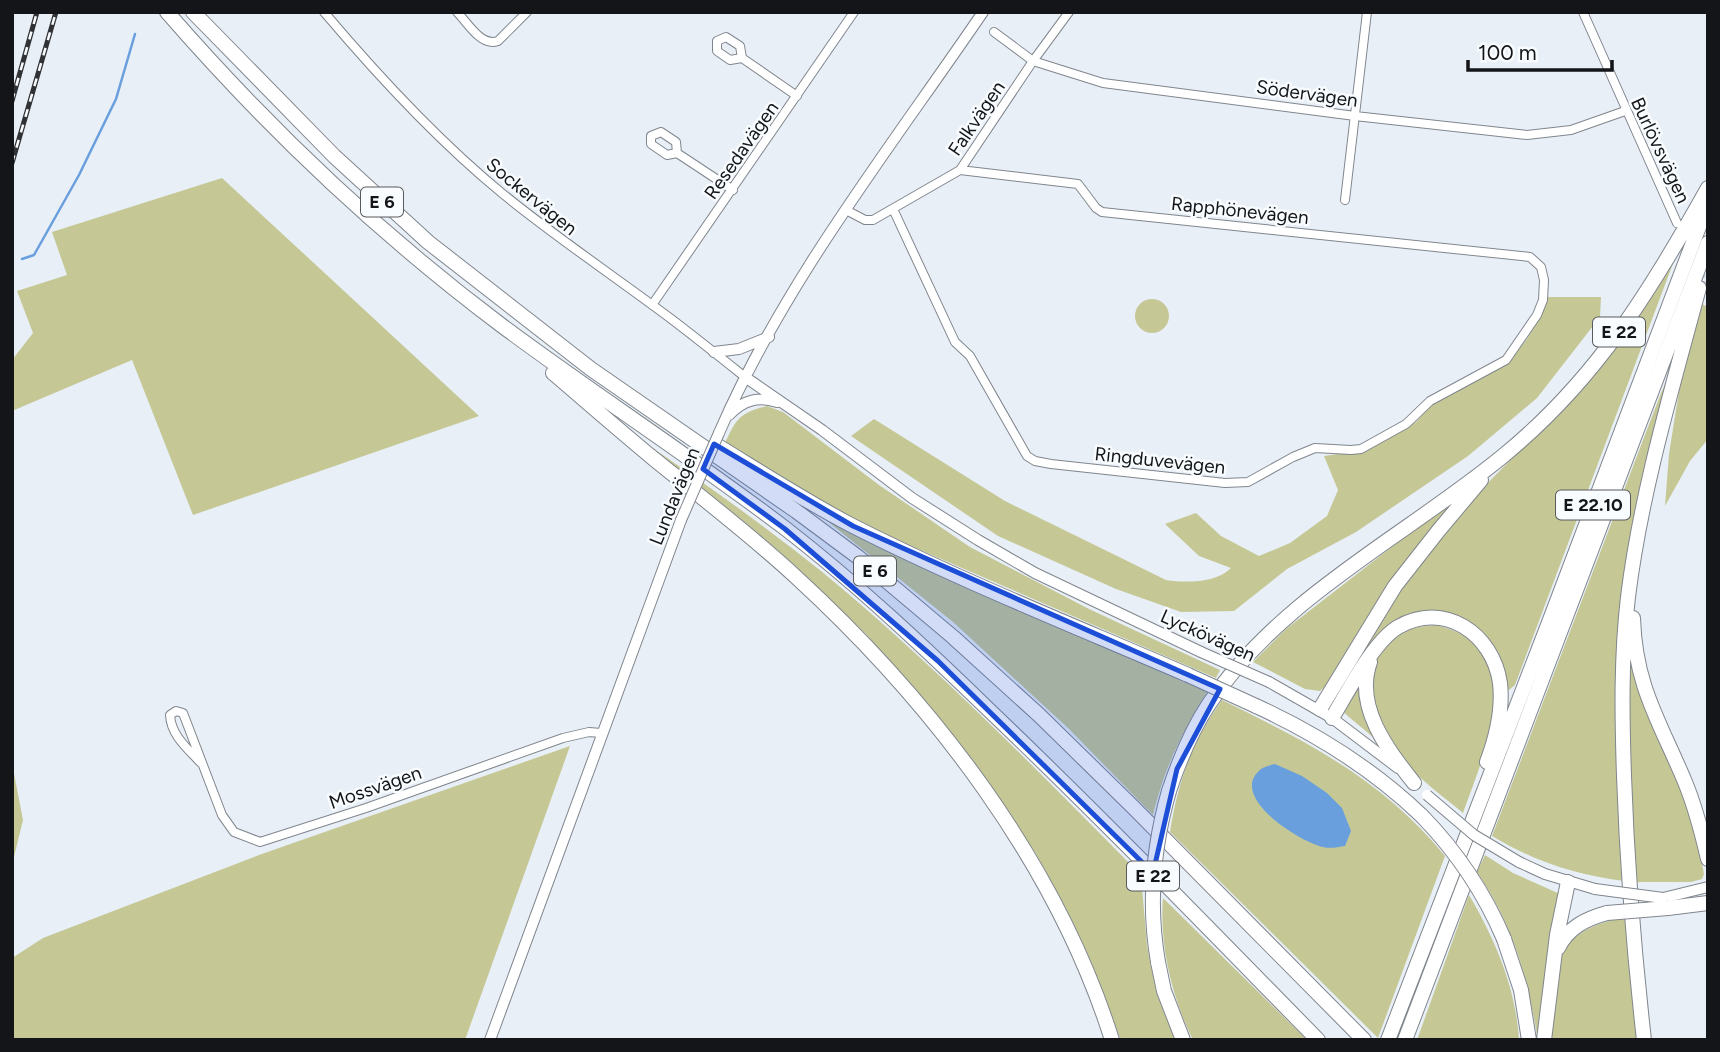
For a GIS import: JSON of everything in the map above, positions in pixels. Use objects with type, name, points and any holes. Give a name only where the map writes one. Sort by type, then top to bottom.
[{"type":"highway","name":"E 6","points":[[167,12],[317,167],[420,260],[501,325],[785,529],[938,661],[1024,743],[1318,1040]]},
{"type":"highway","name":"E 6","points":[[193,12],[307,129],[428,242],[592,369],[796,511],[911,599],[1039,715],[1364,1040]]},
{"type":"highway","name":"E 22","points":[[1183,1040],[1164,991],[1158,962],[1153,925],[1154,867],[1160,820],[1169,791],[1186,747],[1208,705],[1249,654],[1328,586],[1503,455],[1563,399],[1610,345],[1664,267],[1708,188]]},
{"type":"highway","name":"E 22.10","points":[[1388,1040],[1708,203]]},
{"type":"highway","name":"E 22.10","points":[[1405,1040],[1708,243]]},
{"type":"highway","points":[[1644,1040],[1628,875],[1622,722],[1625,625],[1647,486],[1708,257]]},
{"type":"highway","points":[[501,325],[587,403],[797,578],[878,658],[917,701],[980,782],[1040,880],[1067,931],[1112,1040]]},
{"type":"highway","points":[[592,369],[812,504],[853,526],[957,575],[1256,706],[1315,736],[1367,769],[1393,788],[1422,816],[1464,865],[1495,917],[1504,939],[1521,990],[1529,1040]]},
{"type":"highway","points":[[1326,713],[1377,615],[1409,567],[1503,455]]},
{"type":"highway","points":[[1634,562],[1633,624],[1640,675],[1653,714],[1689,792],[1708,859]]},
{"type":"highway","points":[[1326,713],[1386,636],[1409,622],[1431,617],[1448,620],[1478,636],[1496,668],[1500,686],[1497,727],[1429,931]]},
{"type":"highway","points":[[1373,653],[1367,672],[1368,705],[1386,744],[1415,783]]},
{"type":"highway","points":[[1544,1040],[1554,956],[1568,882]]},
{"type":"highway","points":[[1554,956],[1569,931],[1582,922],[1607,913],[1707,896]]},
{"type":"main road","name":"Lundavägen","points":[[490,1040],[681,520],[745,377],[807,269],[983,12]]},
{"type":"main road","points":[[714,352],[739,349],[769,337]]},
{"type":"main road","name":"Lyckövägen","points":[[745,377],[912,498],[1035,573],[1269,682],[1326,713],[1415,783],[1474,835],[1519,862],[1568,882],[1665,903]]},
{"type":"main road","points":[[725,419],[741,405],[757,399],[778,403],[794,411]]},
{"type":"street","name":"Sockervägen","points":[[324,12],[388,85],[451,148],[502,193],[745,377]]},
{"type":"street","points":[[457,12],[483,39],[492,43],[498,41],[527,12]]},
{"type":"street","name":"Resedavägen","points":[[652,305],[854,12]]},
{"type":"street","name":"Falkvägen","points":[[846,210],[869,221],[960,170],[1069,12]]},
{"type":"street","points":[[1345,200],[1367,12]]},
{"type":"street","name":"Burlövsvägen","points":[[1583,12],[1677,223]]},
{"type":"street","name":"Södervägen","points":[[994,32],[1033,61],[1103,83],[1355,116],[1528,135],[1571,131],[1625,111]]},
{"type":"street","points":[[742,58],[797,96]]},
{"type":"street","points":[[677,153],[733,190]]},
{"type":"street","name":"Rapphönevägen","points":[[960,170],[1079,184],[1102,212],[1530,257]]},
{"type":"street","name":"Ringduvevägen","points":[[893,209],[955,342],[970,356],[1027,456],[1035,461],[1051,464],[1225,483],[1248,482],[1315,448],[1361,449],[1406,424],[1430,401],[1506,360],[1537,315],[1543,300],[1544,280],[1541,267],[1530,257]]},
{"type":"street","name":"Mossvägen","points":[[200,762],[182,743],[171,725],[170,715],[176,711],[183,713],[190,726],[200,762],[222,815],[233,832],[260,842],[366,808],[563,738],[589,732],[601,733]]},
{"type":"highlighted area","points":[[714,444],[853,526],[1220,689],[1177,769],[1153,873],[938,661],[785,529],[703,469]]},
{"type":"green space","points":[[222,178],[479,416],[193,515],[132,360],[12,411],[12,360],[33,333],[17,291],[67,275],[52,232]]},
{"type":"green space","points":[[1678,250],[1515,685],[1509,690],[1505,685],[1472,626],[1405,618],[1353,676],[1348,674],[1406,578],[1464,507],[1535,435]]},
{"type":"green space","points":[[1547,297],[1601,297],[1600,317],[1537,398],[1468,456],[1356,532],[1287,569],[1234,611],[1181,612],[1116,589],[998,536],[851,436],[874,419],[1005,501],[1166,580],[1182,582],[1209,579],[1218,577],[1231,568],[1199,556],[1165,524],[1196,513],[1221,536],[1259,556],[1290,543],[1327,516],[1338,490],[1324,456],[1365,450],[1416,422],[1431,405],[1508,363],[1542,314]]},
{"type":"green space","points":[[1152,299],[1164,304],[1169,316],[1164,328],[1152,333],[1140,328],[1135,316],[1140,304]]},
{"type":"green space","points":[[1702,304],[1708,307],[1708,439],[1690,461],[1665,506],[1669,454],[1683,366]]},
{"type":"green space","points":[[1672,371],[1625,584],[1624,881],[1555,866],[1492,836],[1661,393]]},
{"type":"green space","points":[[767,406],[783,412],[879,485],[970,547],[1089,609],[1220,670],[1216,678],[888,536],[816,501],[724,445],[739,419]]},
{"type":"green space","points":[[636,437],[753,519],[863,606],[985,719],[1141,875],[1147,946],[1157,995],[1175,1040],[1121,1040],[1074,926],[1036,854],[970,757],[866,634],[782,555]]},
{"type":"green space","points":[[1473,484],[1331,681],[1320,691],[1305,689],[1253,662],[1286,629]]},
{"type":"green space","points":[[821,516],[1207,692],[1175,751],[1153,815],[1068,728],[953,622]]},
{"type":"green space","points":[[1435,625],[1466,637],[1484,655],[1493,677],[1494,704],[1490,732],[1463,813],[1425,782],[1399,756],[1384,730],[1373,695],[1376,662],[1383,647],[1396,636],[1416,627]]},
{"type":"green space","points":[[1630,648],[1695,826],[1704,874],[1702,879],[1691,882],[1635,882],[1629,752]]},
{"type":"green space","points":[[1362,677],[1380,743],[1343,712]]},
{"type":"green space","points":[[1222,700],[1314,748],[1370,784],[1421,829],[1445,856],[1378,1038],[1170,832],[1177,796],[1194,747]]},
{"type":"green space","points":[[570,746],[465,1040],[12,1040],[12,958],[43,938],[259,855]]},
{"type":"green space","points":[[12,763],[23,820],[12,865]]},
{"type":"green space","points":[[1485,855],[1513,873],[1560,894],[1537,1035],[1516,950],[1500,911],[1477,872]]},
{"type":"green space","points":[[1469,895],[1503,965],[1514,1002],[1519,1040],[1417,1040]]},
{"type":"green space","points":[[1163,898],[1307,1040],[1193,1040],[1173,989],[1165,952]]},
{"type":"green space","points":[[1625,917],[1638,1040],[1550,1040],[1555,975],[1568,945],[1580,934],[1599,924]]},
{"type":"water","points":[[1275,764],[1302,776],[1327,793],[1342,808],[1351,831],[1345,846],[1328,848],[1299,837],[1271,817],[1260,805],[1253,793],[1253,781],[1261,769]]},
{"type":"waterway","points":[[22,259],[34,255],[79,175],[116,99],[135,34]]},
{"type":"tunnel","points":[[1699,271],[1708,291]]},
{"type":"railway","points":[[12,101],[37,12]]},
{"type":"railway","points":[[12,163],[56,12]]}]
